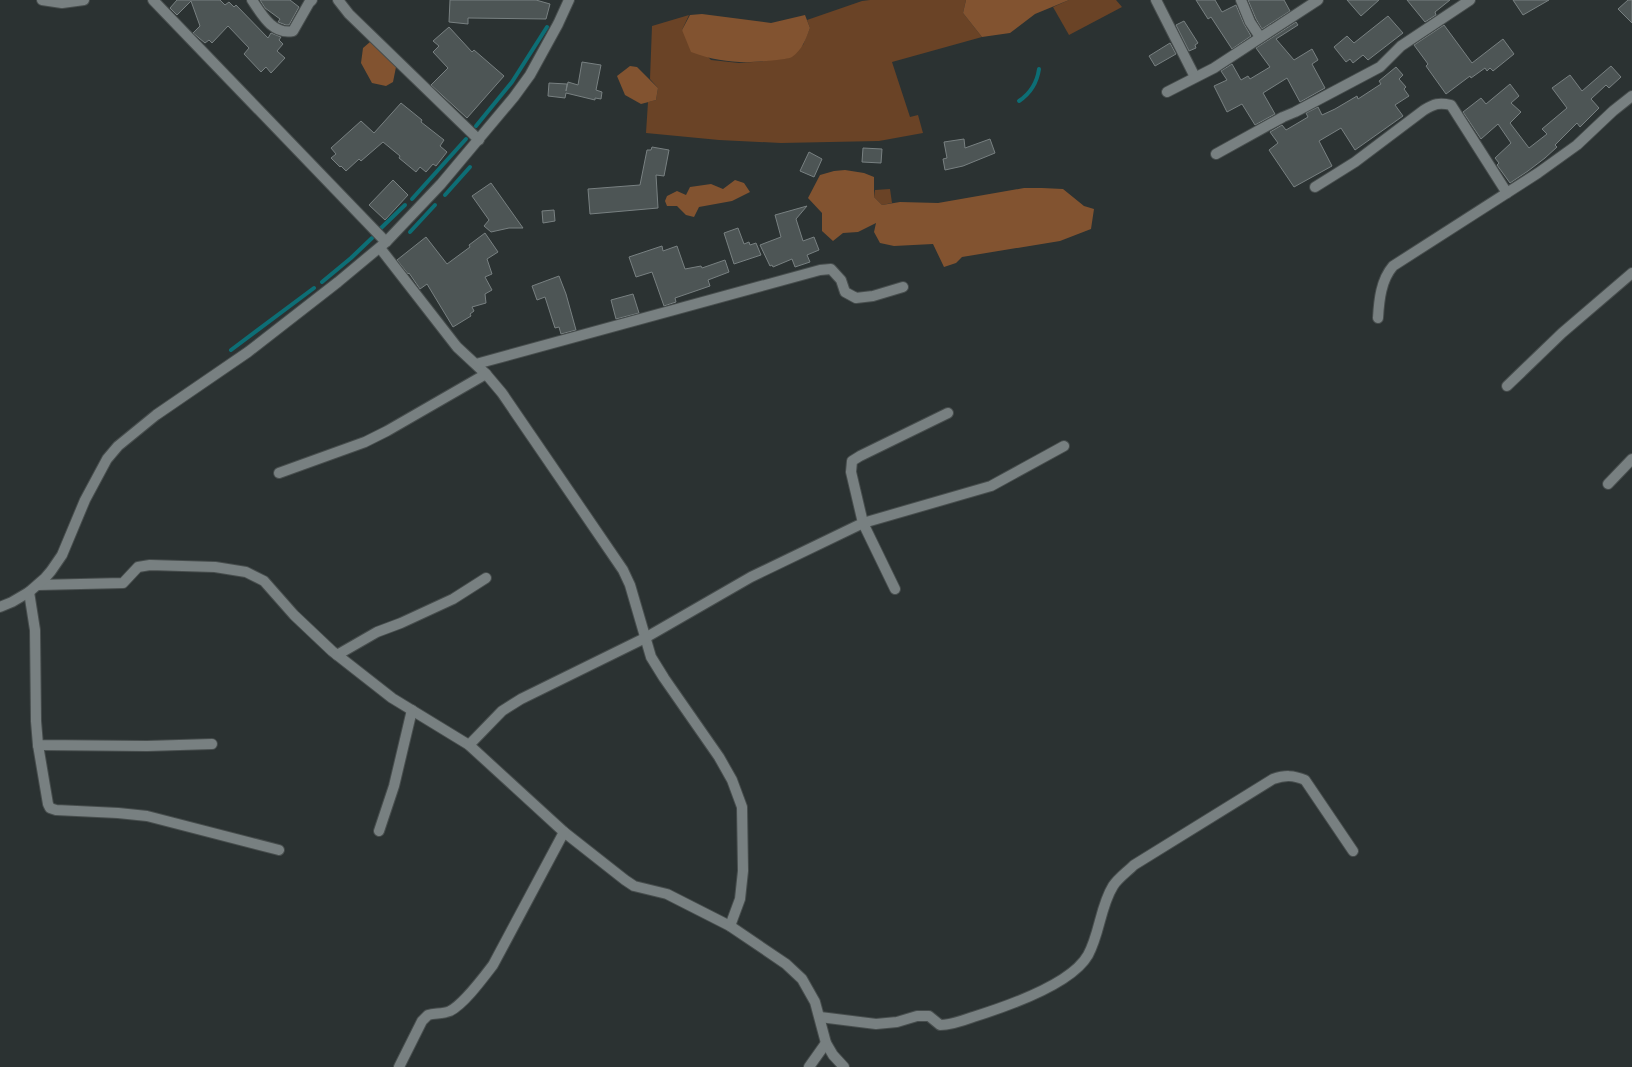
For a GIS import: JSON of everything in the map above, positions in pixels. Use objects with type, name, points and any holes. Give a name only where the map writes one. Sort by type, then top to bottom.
[{"type":"street","points":[[42,0],[62,3],[84,0]]},
{"type":"street","points":[[153,0],[383,245],[457,347],[486,374],[514,410],[624,570],[630,584],[651,657],[719,757],[732,780],[742,808],[743,871],[740,899],[730,926]]},
{"type":"street","points":[[252,0],[272,27],[285,33],[293,31],[312,0]]},
{"type":"street","points":[[333,0],[341,3],[348,14],[479,140]]},
{"type":"street","points":[[0,607],[29,592],[45,578],[62,555],[85,500],[107,459],[118,446],[156,415],[248,352],[383,245],[441,184],[479,140],[530,75],[558,24],[568,0]]},
{"type":"street","points":[[1156,0],[1195,77]]},
{"type":"street","points":[[1241,0],[1250,22],[1260,37]]},
{"type":"street","points":[[1167,92],[1214,68],[1260,37],[1299,14],[1318,0]]},
{"type":"street","points":[[1216,154],[1283,117],[1380,67],[1401,46],[1470,0]]},
{"type":"street","points":[[1378,318],[1379,300],[1387,273],[1393,266],[1507,193],[1577,145],[1613,111],[1632,96]]},
{"type":"street","points":[[1315,187],[1355,162],[1424,110],[1435,103],[1443,103],[1451,105],[1507,193]]},
{"type":"street","points":[[476,364],[820,270],[831,269],[841,280],[845,292],[856,298],[873,296],[903,287]]},
{"type":"street","points":[[1507,386],[1562,333],[1632,273]]},
{"type":"street","points":[[279,473],[365,442],[486,374]]},
{"type":"street","points":[[895,589],[863,523],[851,472],[852,461],[948,414]]},
{"type":"street","points":[[469,745],[502,712],[521,699],[645,638],[752,577],[863,523],[991,486],[1064,446]]},
{"type":"street","points":[[1608,484],[1632,459]]},
{"type":"street","points":[[38,584],[123,583],[138,567],[150,565],[215,567],[246,572],[264,581],[294,615],[337,655],[392,698],[469,745],[564,832],[625,880],[634,886],[667,894],[730,926],[786,964],[802,979],[816,1002],[826,1043],[833,1055],[844,1067]]},
{"type":"street","points":[[337,655],[377,632],[402,623],[453,599],[486,578]]},
{"type":"street","points":[[29,592],[35,630],[36,721],[38,745],[48,804],[50,808],[56,810],[147,816],[279,850]]},
{"type":"street","points":[[379,831],[394,786],[412,710]]},
{"type":"street","points":[[38,745],[147,746],[212,744]]},
{"type":"street","points":[[820,1017],[876,1024],[897,1022],[917,1016],[929,1016],[940,1025],[944,1025],[996,1010],[1038,993],[1078,967],[1088,956],[1100,925],[1107,897],[1113,885],[1124,874],[1134,866],[1273,779],[1284,775],[1295,776],[1305,780],[1353,851]]},
{"type":"street","points":[[399,1067],[422,1021],[428,1015],[442,1013],[459,1005],[484,978],[493,965],[564,832]]},
{"type":"street","points":[[809,1067],[826,1043]]},
{"type":"shaded area","points":[[966,0],[963,13],[982,37],[892,62],[910,117],[918,115],[923,133],[879,141],[781,143],[719,140],[646,133],[648,102],[656,100],[658,88],[650,79],[652,26],[689,15],[682,30],[711,60],[739,63],[767,61],[803,45],[810,28],[807,20],[862,1]]},
{"type":"shaded area","points":[[966,0],[1069,0],[1035,14],[1010,33],[982,37],[963,13]]},
{"type":"shaded area","points":[[1069,0],[1116,0],[1122,7],[1069,35],[1053,7]]},
{"type":"shaded area","points":[[702,14],[771,23],[805,15],[810,28],[801,48],[790,58],[754,62],[733,62],[702,56],[691,52],[682,30],[690,15]]},
{"type":"shaded area","points":[[370,42],[382,48],[396,67],[393,82],[386,86],[372,83],[361,63],[363,48]]},
{"type":"shaded area","points":[[630,66],[637,67],[658,88],[656,100],[641,104],[625,95],[617,76]]},
{"type":"shaded area","points":[[845,170],[864,173],[874,177],[874,197],[882,205],[900,202],[938,203],[1024,188],[1063,189],[1084,206],[1094,209],[1091,229],[1060,241],[962,257],[956,263],[944,267],[933,244],[894,246],[880,243],[874,232],[876,223],[858,232],[843,233],[833,241],[822,231],[822,213],[808,198],[820,175]]},
{"type":"shaded area","points":[[735,180],[744,183],[750,192],[732,201],[699,207],[694,217],[686,215],[677,206],[667,206],[665,201],[667,196],[677,191],[686,195],[690,187],[711,184],[723,189]]},
{"type":"shaded area","points":[[890,189],[892,203],[882,205],[874,197],[875,190]]},
{"type":"building","points":[[177,0],[220,0],[225,5],[229,2],[234,7],[236,5],[268,38],[271,33],[281,37],[279,40],[283,44],[277,51],[285,58],[271,73],[266,67],[261,72],[244,54],[249,48],[228,26],[212,43],[209,40],[205,43],[193,33],[200,26],[191,1],[177,15],[170,8]]},
{"type":"building","points":[[260,0],[290,0],[299,7],[289,25],[286,25],[278,22],[280,19],[265,8]]},
{"type":"building","points":[[450,0],[536,0],[550,4],[546,19],[468,18],[468,24],[449,22]]},
{"type":"building","points":[[1196,0],[1215,0],[1222,12],[1236,5],[1251,36],[1232,49],[1211,17],[1208,19]]},
{"type":"building","points":[[1248,0],[1284,0],[1290,11],[1262,29]]},
{"type":"building","points":[[1347,0],[1379,0],[1361,16]]},
{"type":"building","points":[[1407,0],[1450,0],[1435,12],[1436,15],[1425,22]]},
{"type":"building","points":[[1513,0],[1549,0],[1523,15]]},
{"type":"building","points":[[1628,0],[1632,0],[1632,23],[1618,9]]},
{"type":"building","points":[[1388,16],[1403,33],[1368,60],[1363,55],[1353,63],[1350,59],[1346,62],[1334,47],[1347,36],[1354,43]]},
{"type":"building","points":[[1184,21],[1198,43],[1195,45],[1196,48],[1189,51],[1176,25]]},
{"type":"building","points":[[1296,22],[1298,25],[1276,39],[1294,60],[1312,49],[1318,60],[1312,64],[1325,88],[1300,102],[1287,78],[1263,93],[1275,114],[1255,125],[1242,104],[1227,112],[1214,86],[1227,80],[1221,71],[1232,64],[1241,80],[1248,76],[1250,79],[1270,67],[1256,48]]},
{"type":"building","points":[[1444,25],[1472,63],[1503,39],[1514,54],[1493,71],[1490,68],[1487,71],[1485,68],[1471,78],[1470,76],[1446,94],[1426,66],[1428,64],[1414,45]]},
{"type":"building","points":[[449,27],[472,52],[474,50],[504,76],[467,118],[431,85],[448,68],[433,52],[439,46],[433,41]]},
{"type":"building","points":[[1170,43],[1176,54],[1155,66],[1149,56]]},
{"type":"building","points":[[582,62],[601,65],[596,90],[602,92],[601,99],[595,98],[595,100],[566,93],[565,98],[548,96],[549,83],[567,84],[566,91],[568,82],[578,85]]},
{"type":"building","points":[[1611,66],[1621,77],[1609,88],[1606,85],[1591,99],[1599,108],[1580,127],[1577,123],[1555,145],[1557,147],[1545,158],[1510,183],[1497,165],[1499,163],[1495,158],[1511,143],[1498,124],[1481,139],[1463,112],[1481,98],[1486,104],[1510,84],[1519,96],[1511,103],[1521,112],[1510,123],[1529,148],[1547,134],[1542,129],[1567,108],[1552,88],[1570,75],[1582,91]]},
{"type":"building","points":[[1396,67],[1403,75],[1399,79],[1406,87],[1404,89],[1409,96],[1395,105],[1403,116],[1355,150],[1341,128],[1319,141],[1332,166],[1294,187],[1269,150],[1278,143],[1270,132],[1282,125],[1286,130],[1308,117],[1306,113],[1318,107],[1322,115],[1357,96],[1358,99],[1381,84],[1379,81]]},
{"type":"building","points":[[401,103],[422,120],[421,122],[444,140],[440,146],[447,152],[436,166],[433,164],[426,172],[420,167],[416,172],[383,142],[361,161],[359,159],[346,171],[331,158],[336,154],[331,148],[361,121],[374,133]]},
{"type":"building","points":[[964,139],[965,148],[990,139],[995,153],[963,166],[945,170],[943,159],[947,158],[944,142]]},
{"type":"building","points":[[652,147],[669,150],[664,176],[656,175],[658,208],[590,214],[588,189],[640,185],[647,150],[651,150]]},
{"type":"building","points":[[863,148],[882,149],[881,163],[862,162]]},
{"type":"building","points":[[809,152],[822,159],[814,177],[800,171]]},
{"type":"building","points":[[393,180],[408,195],[385,220],[369,205]]},
{"type":"building","points":[[491,183],[523,228],[509,228],[491,232],[484,226],[489,220],[472,196]]},
{"type":"building","points":[[807,206],[796,219],[803,241],[814,237],[819,250],[807,255],[810,262],[795,267],[792,259],[773,267],[772,265],[770,266],[760,245],[781,237],[775,215]]},
{"type":"building","points":[[554,210],[555,221],[543,223],[542,211]]},
{"type":"building","points":[[738,228],[744,244],[749,242],[750,245],[756,243],[761,255],[734,264],[724,233]]},
{"type":"building","points":[[485,233],[498,252],[487,259],[492,274],[485,277],[492,290],[485,294],[486,303],[472,307],[474,311],[470,314],[471,316],[453,327],[427,284],[420,289],[409,273],[408,274],[397,260],[426,237],[447,264],[470,247],[469,245]]},
{"type":"building","points":[[662,246],[663,251],[677,246],[685,269],[701,266],[702,268],[725,260],[729,272],[708,280],[710,286],[675,298],[676,302],[664,306],[652,272],[636,277],[629,257]]},
{"type":"building","points":[[559,276],[566,294],[576,330],[561,334],[559,327],[555,328],[545,297],[537,300],[532,286]]},
{"type":"building","points":[[633,294],[639,313],[616,319],[611,300]]},
{"type":"waterway","points":[[476,126],[512,82],[547,27]]},
{"type":"waterway","points":[[1019,101],[1027,95],[1033,87],[1037,79],[1039,69]]},
{"type":"waterway","points":[[412,199],[466,139]]},
{"type":"waterway","points":[[445,195],[470,167]]},
{"type":"waterway","points":[[379,230],[405,205]]},
{"type":"waterway","points":[[410,232],[435,205]]},
{"type":"waterway","points":[[322,282],[372,238]]},
{"type":"waterway","points":[[231,350],[314,288]]}]
